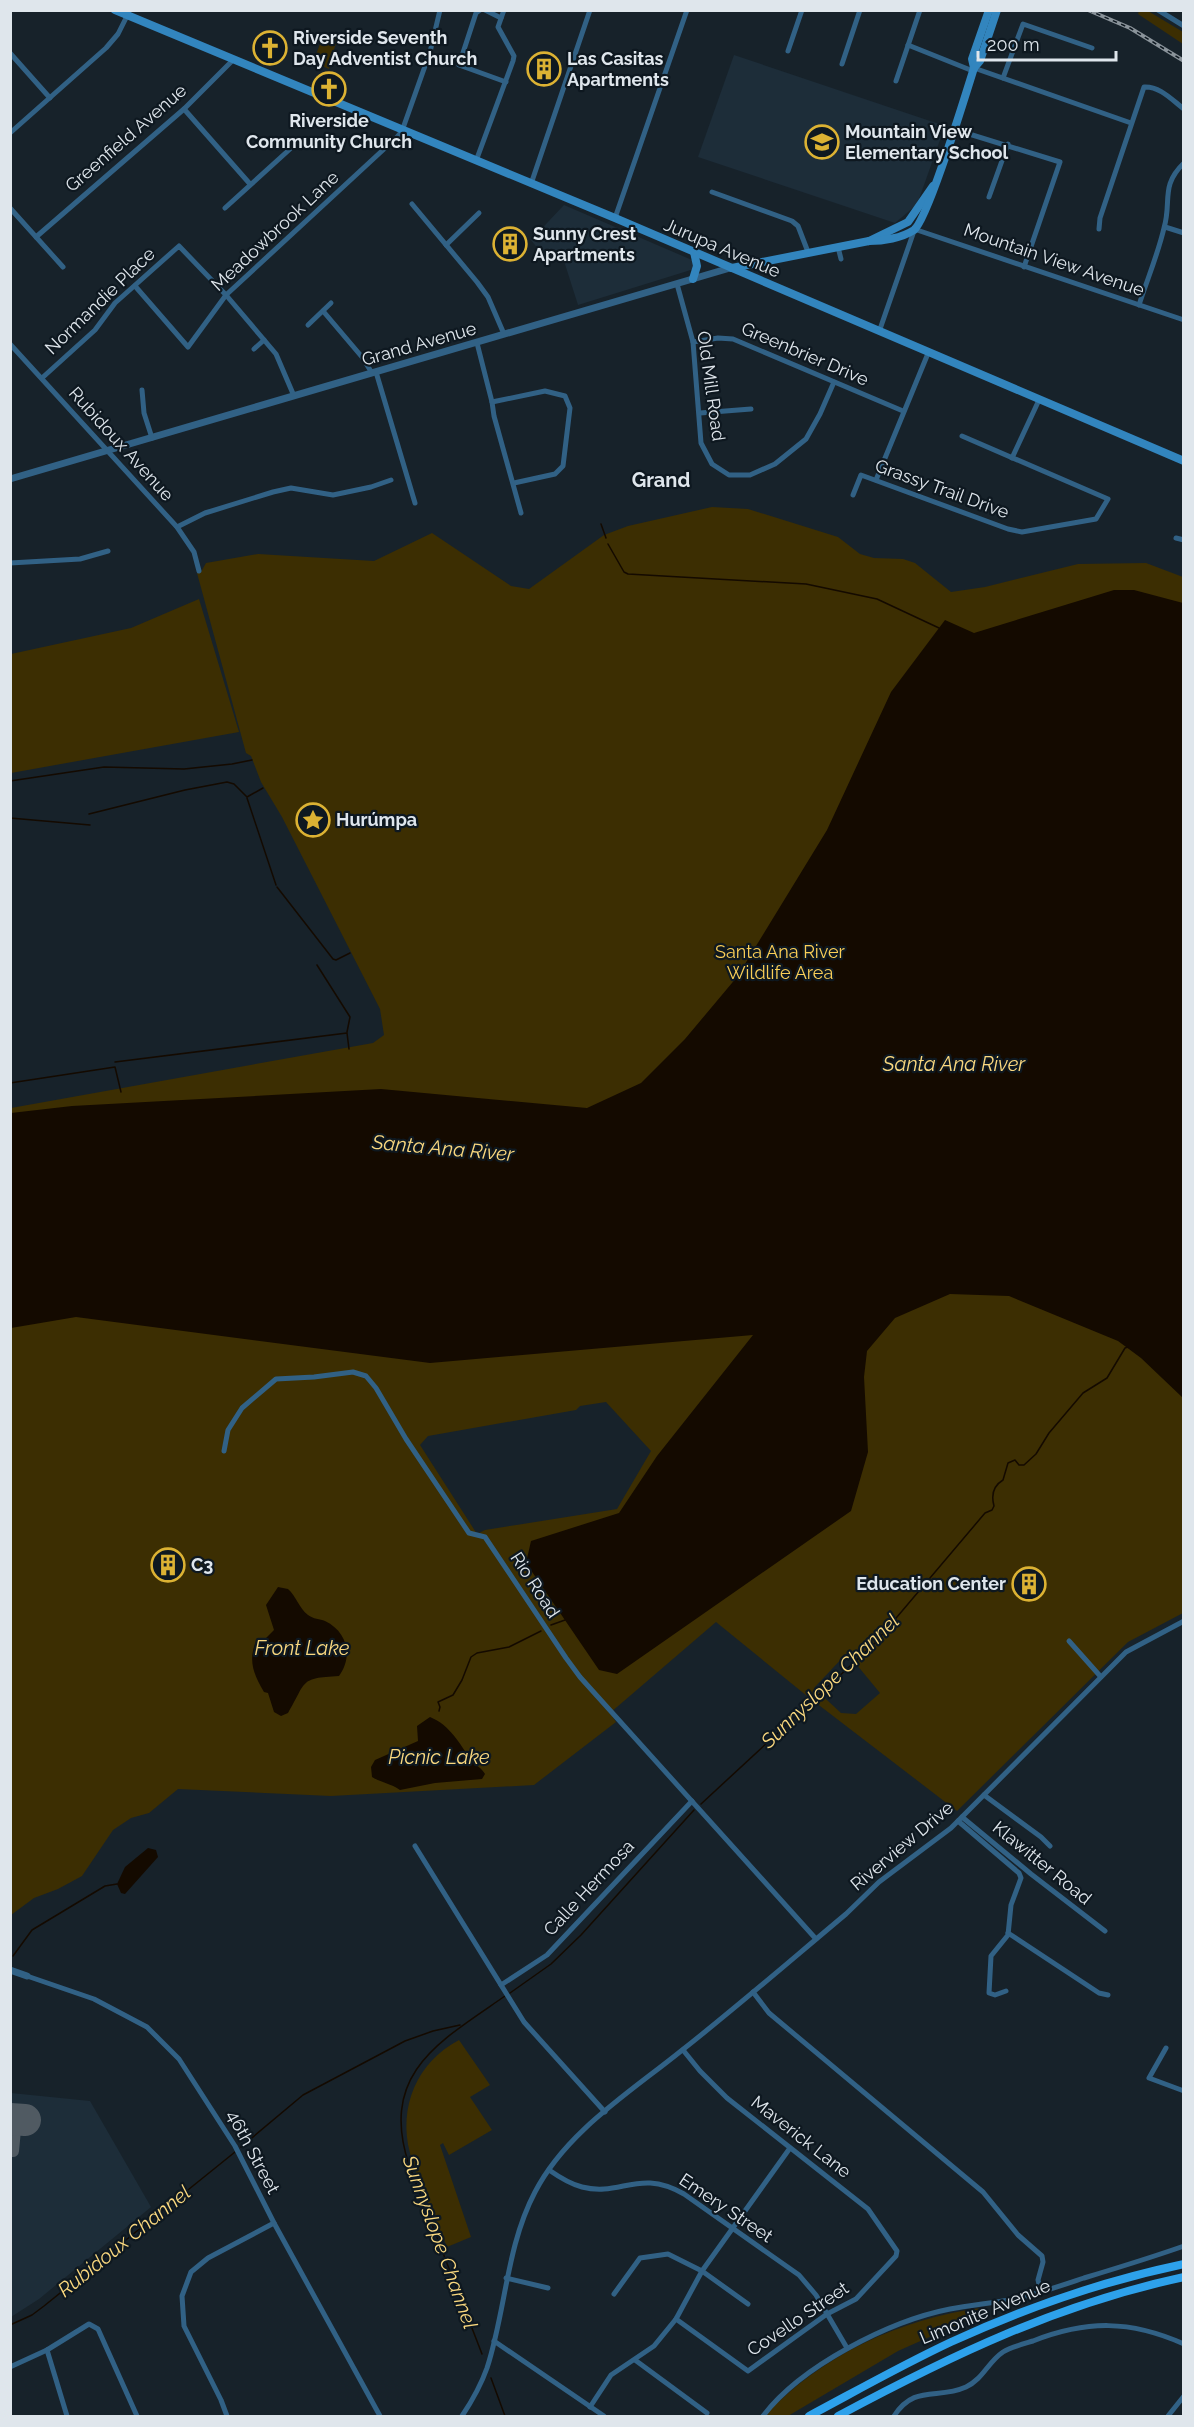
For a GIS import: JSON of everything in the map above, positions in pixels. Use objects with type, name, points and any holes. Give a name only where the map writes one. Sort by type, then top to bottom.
[{"type":"main road","name":"Jurupa Avenue","points":[[115,10],[615,218],[1184,461]]},
{"type":"main road","points":[[973,70],[972,59],[989,10]]},
{"type":"main road","points":[[914,229],[928,207],[973,70],[980,61],[997,10]]},
{"type":"main road","points":[[908,222],[934,185]]},
{"type":"main road","name":"Grand Avenue","points":[[869,241],[908,222]]},
{"type":"main road","name":"Grand Avenue","points":[[730,268],[838,246],[892,238],[914,229]]},
{"type":"main road","points":[[693,279],[697,266],[694,252]]},
{"type":"main road","points":[[762,281],[760,271],[765,261]]},
{"type":"main road","name":"Limonite Avenue","points":[[809,2416],[940,2347],[1007,2318],[1073,2293],[1148,2271],[1184,2264]]},
{"type":"main road","name":"Limonite Avenue","points":[[838,2416],[937,2364],[1013,2330],[1089,2303],[1184,2277]]},
{"type":"street","name":"Meadowbrook Lane","points":[[135,286],[188,347],[226,295],[392,144],[402,130],[430,52],[440,10]]},
{"type":"street","points":[[480,10],[476,13],[459,65],[506,82]]},
{"type":"street","points":[[485,10],[501,18]]},
{"type":"street","points":[[477,161],[514,56],[499,32],[504,10]]},
{"type":"street","points":[[531,184],[590,10]]},
{"type":"street","points":[[615,218],[687,10]]},
{"type":"street","points":[[788,51],[802,10]]},
{"type":"street","points":[[842,64],[861,10]]},
{"type":"street","points":[[896,81],[920,10]]},
{"type":"street","points":[[1158,10],[1184,26]]},
{"type":"street","points":[[10,133],[113,41],[127,16]]},
{"type":"street","points":[[1004,78],[1023,24],[1092,48]]},
{"type":"street","points":[[908,45],[973,70],[1004,78],[1131,123]]},
{"type":"street","points":[[10,53],[50,98]]},
{"type":"street","name":"Greenfield Avenue","points":[[36,237],[184,109],[233,60]]},
{"type":"street","points":[[1099,229],[1100,218],[1144,87],[1152,86],[1184,109]]},
{"type":"street","points":[[184,109],[250,184]]},
{"type":"street","points":[[953,129],[1008,144],[1060,162],[1024,267]]},
{"type":"street","points":[[989,197],[1008,144]]},
{"type":"street","points":[[225,208],[290,149]]},
{"type":"street","points":[[1139,305],[1165,227],[1169,182],[1184,163]]},
{"type":"street","points":[[712,192],[792,221],[798,226],[808,252]]},
{"type":"street","points":[[412,204],[488,297],[504,334]]},
{"type":"street","points":[[10,208],[63,267]]},
{"type":"street","points":[[446,245],[479,213]]},
{"type":"street","points":[[879,332],[914,229],[908,222]]},
{"type":"street","points":[[1165,227],[1184,233]]},
{"type":"street","name":"Mountain View Avenue","points":[[914,229],[1184,320]]},
{"type":"street","name":"Normandie Place","points":[[42,378],[95,330],[115,303],[178,246],[226,295]]},
{"type":"street","points":[[838,246],[841,259]]},
{"type":"street","name":"Grand Avenue","points":[[10,479],[730,268]]},
{"type":"street","name":"Old Mill Road","points":[[677,284],[693,342],[701,443],[712,464],[729,475],[750,475],[775,464],[806,439],[834,382]]},
{"type":"street","points":[[226,295],[280,361],[294,396]]},
{"type":"street","points":[[308,325],[331,303]]},
{"type":"street","points":[[323,311],[374,373],[415,503]]},
{"type":"street","name":"Greenbrier Drive","points":[[693,342],[717,338],[733,339],[903,411]]},
{"type":"street","points":[[254,349],[264,340]]},
{"type":"street","points":[[477,343],[494,416],[522,513]]},
{"type":"street","name":"Rubidoux Avenue","points":[[10,344],[177,527],[194,552],[199,571]]},
{"type":"street","points":[[876,480],[929,351]]},
{"type":"street","points":[[142,390],[144,413],[152,438]]},
{"type":"street","points":[[492,402],[545,391],[565,396],[570,408],[563,466],[555,474],[514,483]]},
{"type":"street","points":[[962,436],[1012,458],[1039,400]]},
{"type":"street","points":[[700,413],[752,409]]},
{"type":"street","name":"Grassy Trail Drive","points":[[853,495],[861,476],[1008,530],[1022,532],[1096,519],[1108,499],[1012,458]]},
{"type":"street","points":[[177,527],[205,513],[291,488],[333,495],[391,480]]},
{"type":"street","points":[[1176,538],[1184,540]]},
{"type":"street","points":[[10,563],[80,559],[108,551]]},
{"type":"street","name":"Rio Road","points":[[224,1451],[228,1430],[242,1408],[276,1379],[353,1372],[366,1376],[469,1533],[485,1537],[566,1658],[816,1940]]},
{"type":"street","name":"Riverview Drive","points":[[462,2416],[483,2380],[494,2341],[506,2278],[528,2206],[549,2170],[573,2140],[816,1940],[879,1882],[960,1819],[1101,1677],[1132,1649],[1184,1621]]},
{"type":"street","points":[[1069,1641],[1101,1677]]},
{"type":"street","points":[[984,1795],[1041,1836],[1050,1846]]},
{"type":"street","name":"Calle Hermosa","points":[[501,1985],[547,1955],[693,1803]]},
{"type":"street","points":[[960,1819],[1020,1874],[1021,1883],[1011,1905],[1008,1933],[991,1956],[989,1991],[992,1995],[1006,1991]]},
{"type":"street","name":"Klawitter Road","points":[[960,1819],[1105,1931]]},
{"type":"street","points":[[415,1846],[509,1999],[535,2036],[605,2112]]},
{"type":"street","points":[[1020,1874],[1025,1869]]},
{"type":"street","points":[[1008,1933],[1100,1993],[1108,1995]]},
{"type":"street","points":[[10,1970],[27,1976]]},
{"type":"street","name":"46th Street","points":[[27,1976],[94,1998],[147,2027],[179,2059],[239,2153],[274,2223],[380,2416]]},
{"type":"street","points":[[753,1992],[769,2013],[984,2192],[1018,2235],[1042,2256],[1043,2262],[1038,2280],[1041,2292]]},
{"type":"street","points":[[1166,2048],[1149,2078],[1184,2091]]},
{"type":"street","name":"Maverick Lane","points":[[683,2050],[727,2098],[868,2209],[897,2251]]},
{"type":"street","points":[[590,2407],[611,2375],[635,2361],[654,2346],[676,2319],[702,2271],[790,2148]]},
{"type":"street","name":"Emery Street","points":[[549,2170],[574,2185],[591,2189],[644,2182],[666,2185],[684,2194],[799,2275],[816,2295],[848,2348]]},
{"type":"street","points":[[227,2416],[184,2326],[182,2296],[191,2272],[208,2258],[274,2223]]},
{"type":"street","points":[[763,2416],[786,2393],[848,2348],[892,2326],[929,2314],[1041,2292],[1184,2246]]},
{"type":"street","name":"Covello Street","points":[[676,2319],[748,2371],[827,2314],[856,2299],[896,2256],[897,2251]]},
{"type":"street","points":[[614,2294],[640,2258],[668,2254],[702,2271],[748,2304]]},
{"type":"street","points":[[506,2278],[548,2288]]},
{"type":"street","points":[[10,2367],[47,2350],[89,2324],[98,2329],[137,2416]]},
{"type":"street","points":[[894,2416],[901,2406],[915,2397],[927,2393],[948,2392],[967,2386],[1009,2349],[1067,2330],[1099,2325],[1131,2326],[1184,2343]]},
{"type":"street","points":[[494,2341],[604,2416]]},
{"type":"street","points":[[47,2350],[67,2416]]},
{"type":"street","points":[[635,2361],[707,2413]]},
{"type":"street","points":[[1168,2416],[1184,2396]]},
{"type":"shaded area","name":"Mountain View Elementary School","points":[[734,55],[945,126],[919,199],[914,207],[895,223],[698,157]]},
{"type":"shaded area","points":[[564,205],[692,260],[694,269],[578,305],[564,261],[547,260],[531,240]]},
{"type":"shaded area","points":[[11,2093],[90,2101],[151,2207],[39,2299],[11,2317]]},
{"type":"green space","points":[[1139,11],[1148,11],[1183,32],[1183,44],[1138,14]]},
{"type":"green space","points":[[324,34],[340,41],[335,46],[329,69],[313,62]]},
{"type":"green space","name":"Santa Ana River Wildlife Area","points":[[712,507],[748,509],[838,537],[860,554],[874,558],[903,559],[915,563],[951,592],[985,587],[1078,564],[1146,563],[1183,577],[1183,1613],[1128,1642],[957,1811],[807,1696],[716,1622],[610,1713],[616,1722],[534,1785],[331,1796],[178,1789],[149,1813],[131,1818],[113,1830],[82,1876],[58,1889],[34,1898],[11,1915],[11,1108],[373,1043],[384,1035],[380,1009],[282,817],[261,782],[251,756],[246,753],[197,573],[201,572],[206,563],[258,554],[374,561],[432,533],[511,586],[529,589],[604,535],[628,526]],"holes":[[[606,1402],[651,1451],[617,1509],[485,1530],[477,1534],[420,1445],[428,1436],[576,1410],[580,1406]],[[847,1653],[880,1693],[856,1714],[841,1713],[814,1688]]]},
{"type":"green space","points":[[199,599],[239,732],[11,773],[11,654],[131,628]]},
{"type":"green space","points":[[459,2040],[490,2085],[470,2097],[492,2130],[449,2155],[443,2143],[440,2145],[471,2237],[447,2247],[413,2164],[407,2136],[407,2119],[409,2103],[422,2073],[444,2049]]},
{"type":"green space","points":[[981,2308],[981,2314],[898,2351],[788,2416],[765,2416],[811,2375],[864,2343],[921,2321]]},
{"type":"water","name":"Santa Ana River","points":[[1114,590],[1134,590],[1183,603],[1183,1398],[1141,1358],[1118,1341],[1009,1296],[950,1294],[895,1318],[867,1351],[864,1377],[868,1452],[851,1511],[617,1674],[599,1670],[526,1563],[531,1541],[619,1513],[657,1456],[753,1335],[430,1363],[76,1317],[11,1328],[11,1113],[72,1106],[381,1089],[587,1108],[641,1083],[685,1039],[737,977],[827,830],[891,692],[945,620],[974,633]]},
{"type":"water","name":"Front Lake","points":[[278,1587],[288,1589],[308,1615],[333,1626],[343,1638],[347,1653],[339,1676],[310,1680],[302,1688],[288,1713],[281,1716],[274,1712],[268,1693],[264,1692],[252,1663],[255,1644],[265,1639],[274,1630],[266,1605]]},
{"type":"water","name":"Picnic Lake","points":[[430,1717],[437,1720],[454,1736],[471,1760],[484,1772],[482,1779],[435,1783],[400,1790],[372,1777],[371,1767],[375,1760],[418,1741],[417,1726]]},
{"type":"water","points":[[148,1848],[156,1850],[158,1857],[125,1894],[121,1893],[117,1884],[125,1867]]},
{"type":"waterway","points":[[601,524],[606,538]]},
{"type":"waterway","points":[[608,544],[624,572],[628,574],[806,584],[877,599],[939,628]]},
{"type":"waterway","points":[[10,781],[104,767],[184,769],[252,760]]},
{"type":"waterway","points":[[89,814],[227,782],[234,784],[247,797],[263,788]]},
{"type":"waterway","points":[[247,798],[276,885]]},
{"type":"waterway","points":[[10,818],[90,825]]},
{"type":"waterway","points":[[277,887],[333,959],[336,960],[350,953]]},
{"type":"waterway","points":[[317,965],[350,1017],[347,1032]]},
{"type":"waterway","points":[[115,1062],[347,1033],[349,1049]]},
{"type":"waterway","points":[[10,1083],[115,1067],[121,1092]]},
{"type":"waterway","name":"Sunnyslope Channel","points":[[701,1804],[875,1643],[985,1513],[992,1510],[994,1491],[1003,1480],[1008,1463],[1015,1460],[1019,1465],[1024,1465],[1036,1454],[1049,1433],[1083,1393],[1107,1378],[1125,1348],[1128,1347]]},
{"type":"waterway","points":[[551,1625],[565,1620]]},
{"type":"waterway","points":[[439,1711],[438,1702],[453,1695],[471,1657],[477,1653],[509,1647],[541,1631]]},
{"type":"waterway","name":"Sunnyslope Channel","points":[[510,1993],[551,1964],[581,1935],[694,1810]]},
{"type":"waterway","points":[[13,1956],[32,1930],[105,1886],[117,1884]]},
{"type":"waterway","name":"Sunnyslope Channel","points":[[482,2354],[409,2165],[402,2133],[402,2106],[409,2083],[421,2063],[458,2029],[505,1996]]},
{"type":"waterway","name":"Rubidoux Channel","points":[[241,2147],[303,2095],[405,2041],[460,2025]]},
{"type":"waterway","name":"Rubidoux Channel","points":[[10,2325],[32,2315],[44,2306],[235,2152]]},
{"type":"waterway","name":"Sunnyslope Channel","points":[[491,2378],[505,2416]]},
{"type":"taxiway","points":[[10,2151],[13,2151],[16,2119]]},
{"type":"runway","points":[[10,2119],[25,2120]]},
{"type":"railway","points":[[1088,10],[1130,28],[1184,61]]},
{"type":"place","name":"Riverside Seventh Day Adventist Church","points":[[270,48]]},
{"type":"place","name":"Las Casitas Apartments","points":[[544,69]]},
{"type":"place","name":"Riverside Community Church","points":[[329,89]]},
{"type":"place","name":"Mountain View Elementary School","points":[[822,142]]},
{"type":"place","name":"Sunny Crest Apartments","points":[[510,244]]},
{"type":"place","name":"Hurúmpa","points":[[313,820]]},
{"type":"place","name":"C3","points":[[168,1565]]},
{"type":"place","name":"Education Center","points":[[1029,1584]]},
{"type":"district","name":"Grand","points":[[661,480]]}]
